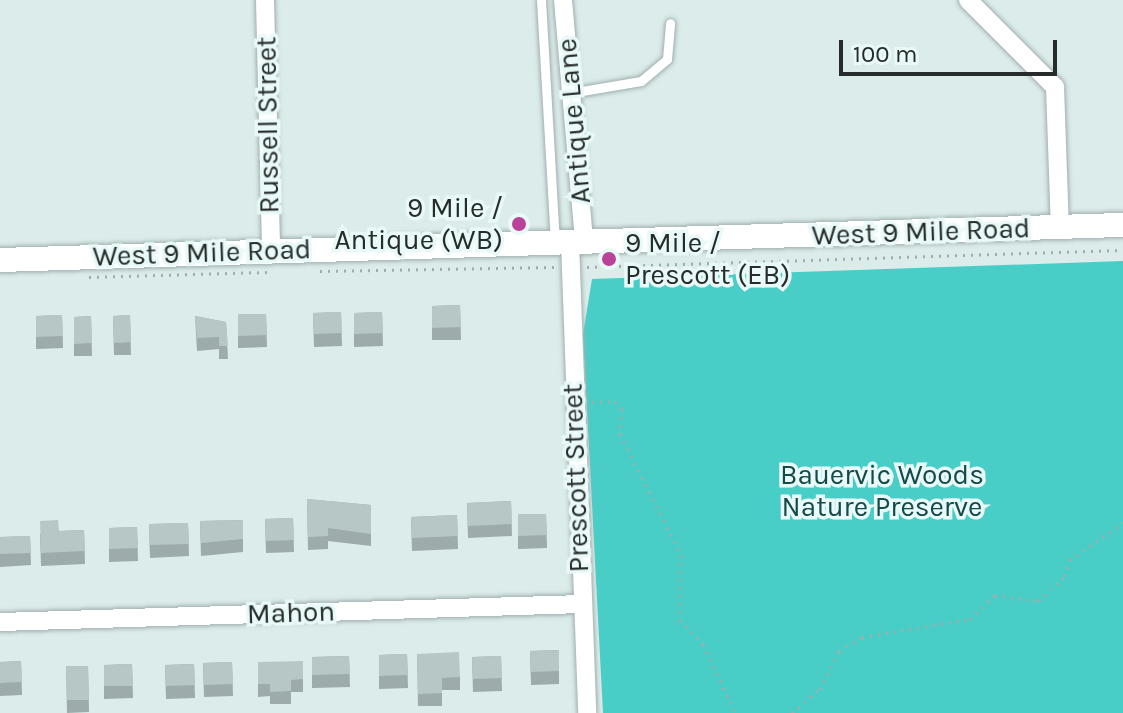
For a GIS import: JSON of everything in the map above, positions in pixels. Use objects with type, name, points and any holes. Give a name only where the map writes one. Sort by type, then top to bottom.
[{"type":"main road","name":"West 9 Mile Road","points":[[0,260],[275,260],[569,242],[1123,225]]},
{"type":"street","name":"Russell Street","points":[[265,0],[275,260]]},
{"type":"street","name":"Antique Lane","points":[[563,0],[570,93],[569,242]]},
{"type":"street","points":[[968,0],[1055,87],[1060,227]]},
{"type":"street","name":"Prescott Street","points":[[569,242],[572,402],[587,713]]},
{"type":"street","name":"Mahon","points":[[0,622],[581,604]]},
{"type":"lane","points":[[541,0],[569,242]]},
{"type":"lane","points":[[570,93],[641,81],[667,59],[670,23]]},
{"type":"path","points":[[586,267],[1123,250]]},
{"type":"path","points":[[79,273],[102,280],[275,260]]},
{"type":"path","points":[[303,269],[554,267]]},
{"type":"path","points":[[572,402],[615,401],[622,409],[620,434],[681,555],[680,620],[703,644],[735,713]]},
{"type":"path","points":[[792,713],[820,689],[839,651],[862,637],[970,619],[995,595],[1039,601],[1065,576],[1070,560],[1123,523]]},
{"type":"green space","name":"Bauervic Woods Nature Preserve","points":[[1123,261],[1123,713],[603,713],[583,334],[592,279]]},
{"type":"building","points":[[460,305],[461,327],[432,328],[432,306]]},
{"type":"building","points":[[341,312],[342,333],[314,334],[313,313]]},
{"type":"building","points":[[382,312],[383,333],[354,334],[354,313]]},
{"type":"building","points":[[238,314],[266,314],[267,335],[238,336]]},
{"type":"building","points":[[62,315],[63,336],[36,337],[36,316]]},
{"type":"building","points":[[130,315],[131,342],[114,343],[113,316]]},
{"type":"building","points":[[91,316],[92,343],[74,344],[74,317]]},
{"type":"building","points":[[195,316],[226,322],[228,346],[219,346],[219,337],[197,338]]},
{"type":"building","points":[[307,499],[371,505],[371,534],[328,528],[328,536],[308,537]]},
{"type":"building","points":[[511,501],[512,524],[468,526],[467,503]]},
{"type":"building","points":[[518,514],[546,514],[547,535],[518,536]]},
{"type":"building","points":[[457,515],[458,536],[412,538],[411,517]]},
{"type":"building","points":[[293,518],[294,540],[266,541],[265,519]]},
{"type":"building","points":[[58,520],[59,531],[84,530],[85,551],[41,553],[40,521]]},
{"type":"building","points":[[243,520],[243,539],[201,543],[200,521]]},
{"type":"building","points":[[188,523],[189,544],[150,545],[149,524]]},
{"type":"building","points":[[137,527],[138,548],[109,549],[109,528]]},
{"type":"building","points":[[30,536],[31,553],[0,554],[0,537]]},
{"type":"building","points":[[559,650],[559,671],[531,672],[530,651]]},
{"type":"building","points":[[459,652],[460,677],[442,678],[442,693],[418,694],[417,654]]},
{"type":"building","points":[[407,654],[408,675],[379,676],[379,655]]},
{"type":"building","points":[[349,656],[350,674],[312,675],[312,657]]},
{"type":"building","points":[[501,656],[502,678],[473,679],[472,657]]},
{"type":"building","points":[[21,661],[22,682],[0,683],[0,662]]},
{"type":"building","points":[[303,661],[303,679],[291,680],[291,691],[270,692],[270,684],[258,684],[258,662]]},
{"type":"building","points":[[232,662],[233,684],[204,685],[203,663]]},
{"type":"building","points":[[132,664],[133,686],[104,686],[104,665]]},
{"type":"building","points":[[194,664],[195,685],[166,686],[165,665]]},
{"type":"building","points":[[66,666],[88,666],[89,700],[67,700]]},
{"type":"place","name":"9 Mile / Antique (WB)","points":[[519,224]]},
{"type":"place","name":"9 Mile / Prescott (EB)","points":[[609,259]]}]
